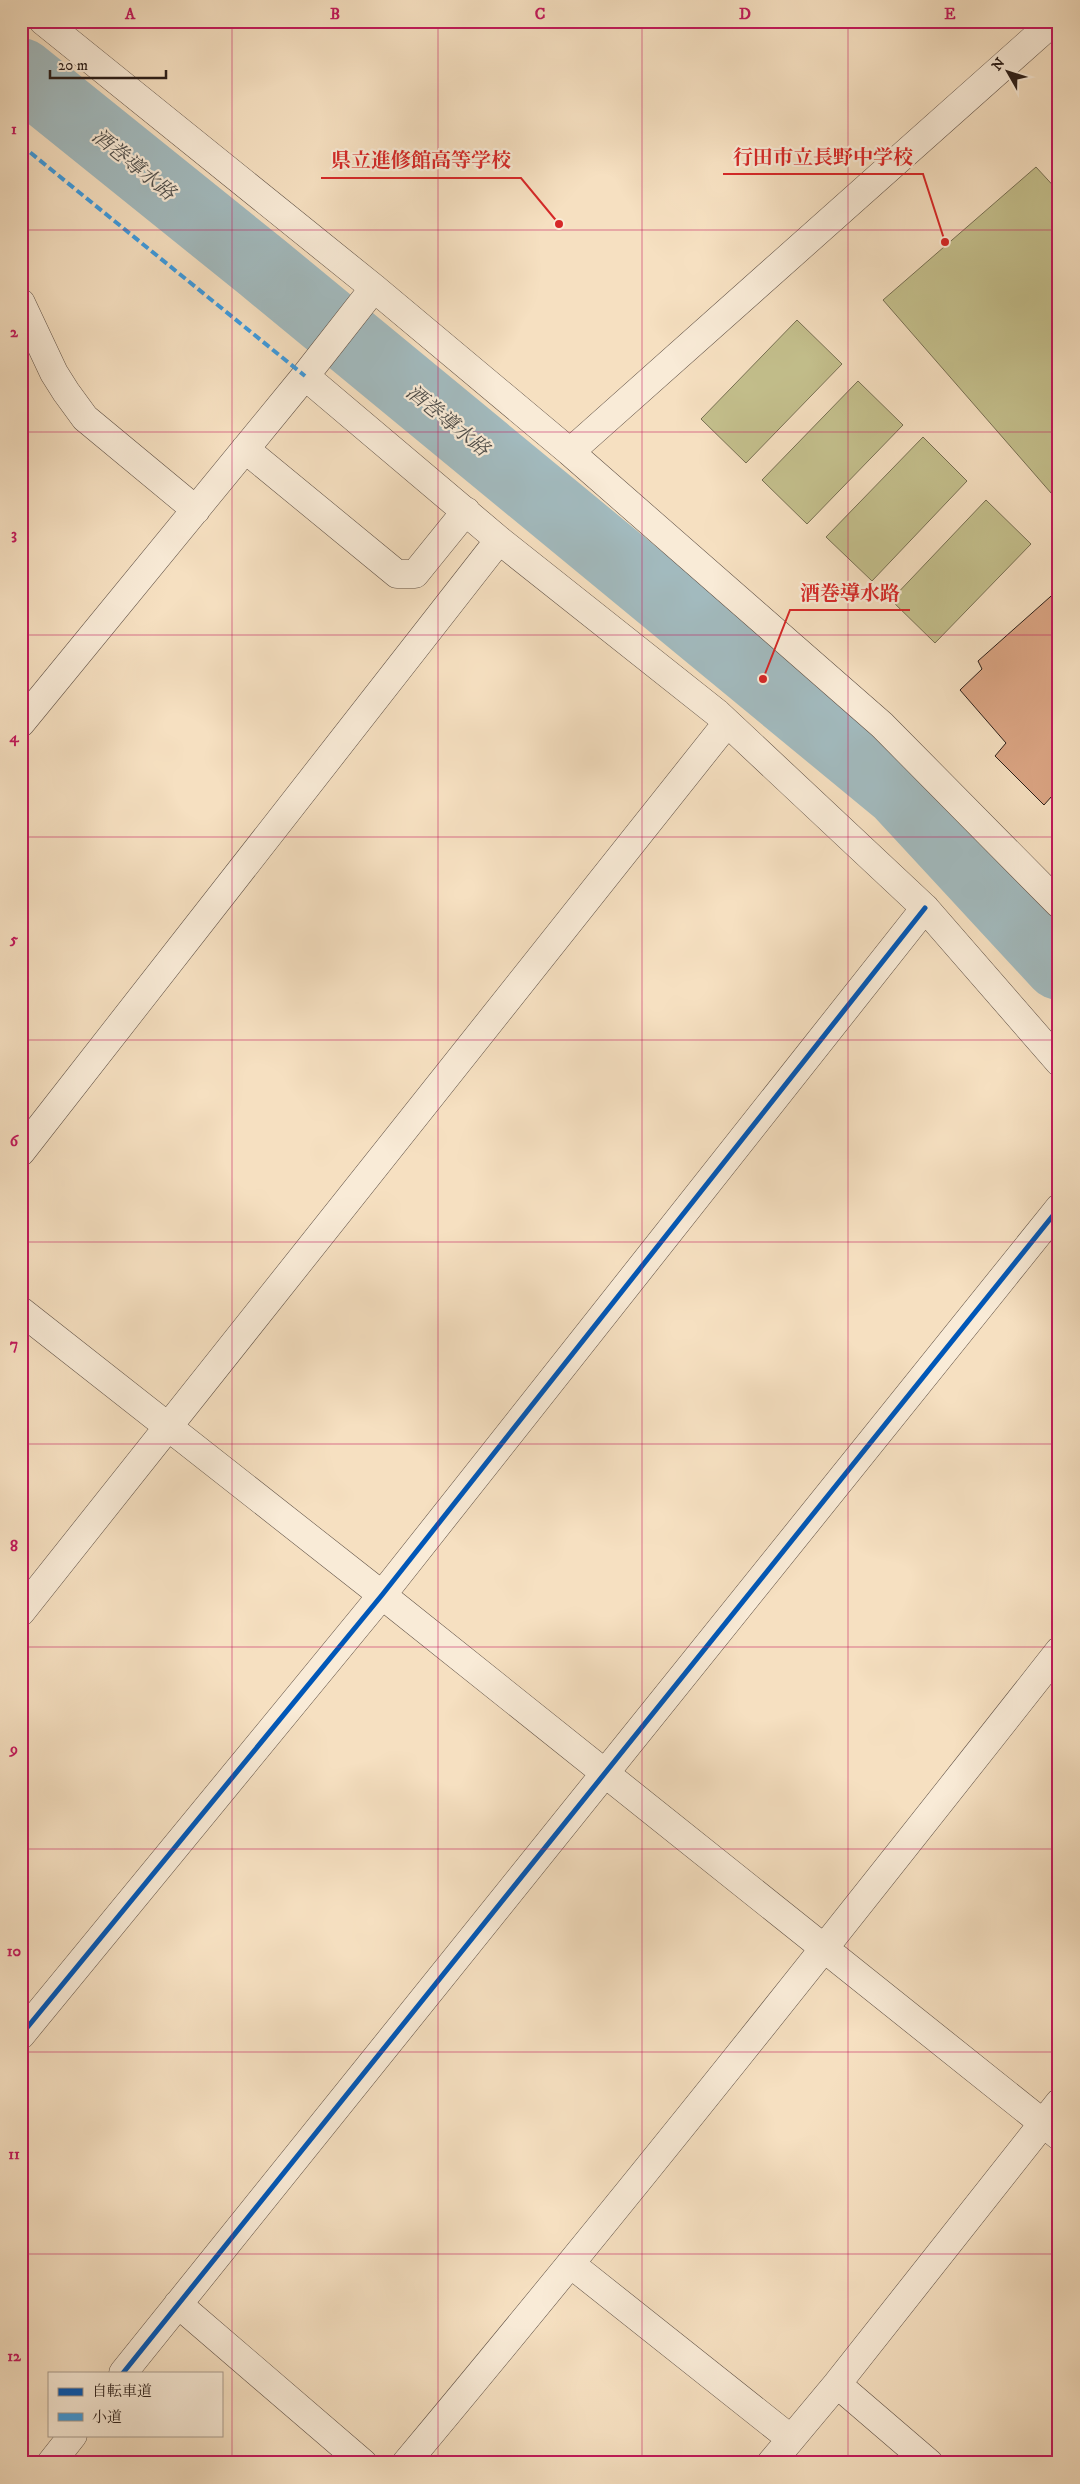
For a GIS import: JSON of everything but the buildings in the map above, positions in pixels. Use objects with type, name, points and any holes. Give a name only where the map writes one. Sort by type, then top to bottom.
[{"type":"street","points":[[43,21],[374,288],[570,452],[882,725],[1059,904]]},
{"type":"street","points":[[570,452],[1054,21]]},
{"type":"street","points":[[21,723],[313,366],[374,288]]},
{"type":"street","points":[[21,304],[54,373],[86,418],[196,510]]},
{"type":"street","points":[[313,366],[499,540],[727,723],[924,908],[1059,1062]]},
{"type":"street","points":[[245,449],[397,574],[415,574],[466,511]]},
{"type":"street","points":[[21,1152],[499,540]]},
{"type":"street","points":[[21,1612],[727,723]]},
{"type":"street","points":[[21,2035],[382,1595],[924,908]]},
{"type":"street","points":[[124,2372],[1059,1208]]},
{"type":"street","points":[[21,1311],[382,1595],[824,1950],[1054,2121],[771,2463]]},
{"type":"street","points":[[406,2463],[572,2265],[824,1950],[1059,1651]]},
{"type":"street","points":[[572,2265],[791,2439]]},
{"type":"street","points":[[178,2304],[363,2463]]},
{"type":"street","points":[[837,2384],[929,2463]]},
{"type":"street","points":[[51,2463],[72,2436]]},
{"type":"shaded area","points":[[1036,167],[1059,192],[1058,501],[883,300]]},
{"type":"shaded area","points":[[797,320],[842,364],[746,463],[701,419]]},
{"type":"shaded area","points":[[858,381],[903,425],[807,524],[762,480]]},
{"type":"shaded area","points":[[923,437],[967,481],[872,581],[826,537]]},
{"type":"shaded area","points":[[986,500],[1031,544],[935,643],[891,600]]},
{"type":"waterway","name":"酒巻導水路","points":[[21,73],[262,267],[899,792],[1059,965]]},
{"type":"marked path","points":[[21,145],[305,376]]},
{"type":"cycle path","points":[[21,2035],[382,1595],[925,908]]},
{"type":"cycle path","points":[[124,2372],[1059,1208]]},
{"type":"place","name":"県立進修館高等学校","points":[[559,224]]},
{"type":"place","name":"行田市立長野中学校","points":[[945,242]]},
{"type":"place","name":"酒巻導水路","points":[[763,679]]}]
